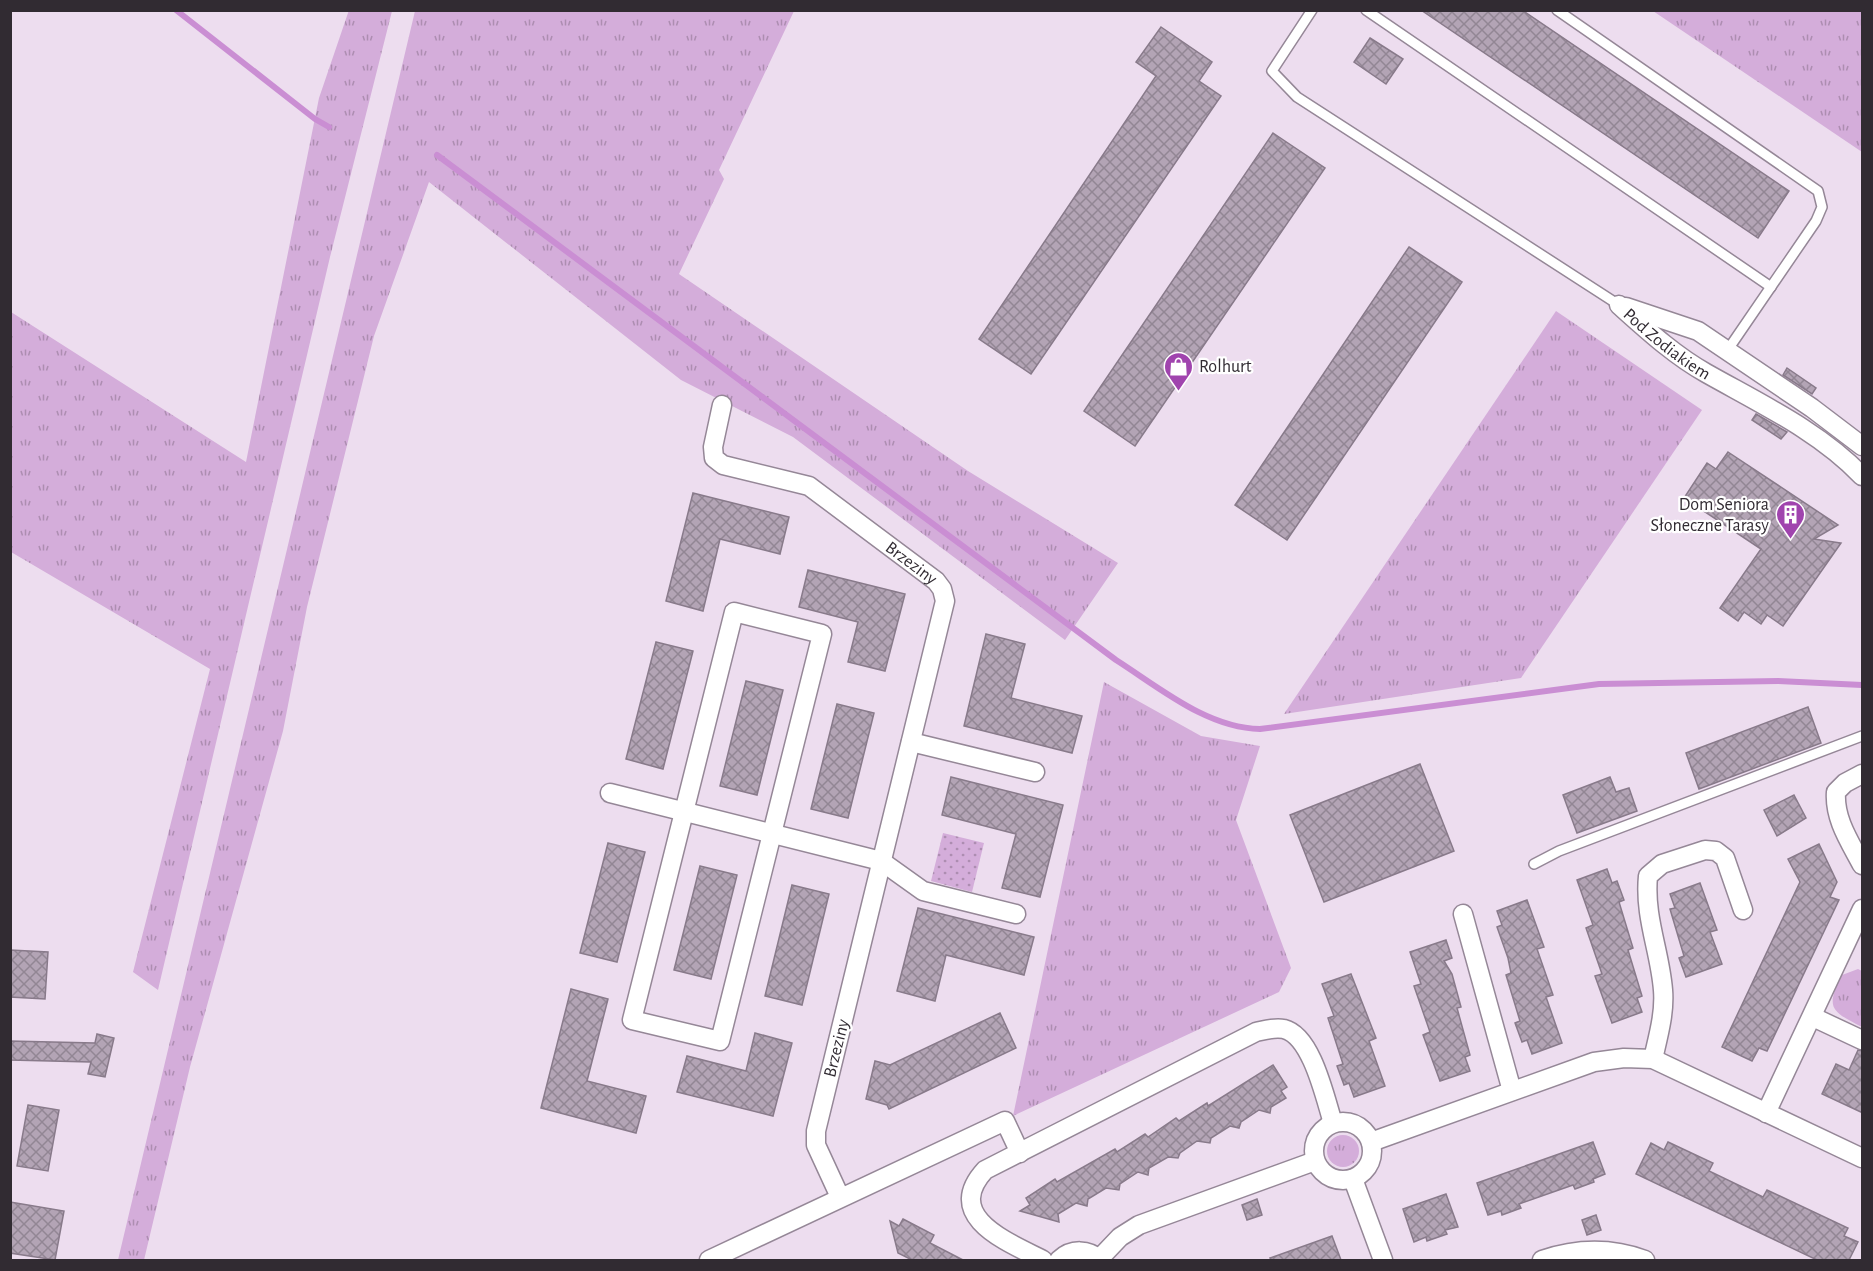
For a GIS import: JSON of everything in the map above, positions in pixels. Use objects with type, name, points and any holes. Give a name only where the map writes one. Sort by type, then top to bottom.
[{"type":"street","name":"Pod Zodiakiem","points":[[1619,305],[1698,331],[1812,408],[1863,447]]},
{"type":"street","name":"Pod Zodiakiem","points":[[1619,305],[1667,347],[1705,372],[1757,399],[1849,462],[1863,476]]},
{"type":"street","name":"Brzeziny","points":[[722,405],[713,447],[714,458],[723,465],[809,486],[936,581],[942,590],[944,612],[816,1131],[816,1145],[840,1197]]},
{"type":"street","points":[[734,612],[822,634],[772,833],[720,1041],[632,1020],[734,612]]},
{"type":"street","points":[[911,742],[1035,772]]},
{"type":"street","points":[[1863,774],[1845,783],[1836,792],[1835,804],[1838,818],[1863,865]]},
{"type":"street","points":[[610,793],[881,861],[923,891],[1016,914]]},
{"type":"street","points":[[1653,1059],[1663,1010],[1664,990],[1646,900],[1648,876],[1662,864],[1705,850],[1716,851],[1725,858],[1743,910]]},
{"type":"street","points":[[1766,1113],[1813,1017],[1856,946],[1863,909]]},
{"type":"street","points":[[1463,914],[1512,1091]]},
{"type":"street","points":[[1813,1017],[1863,1040]]},
{"type":"street","points":[[1043,1260],[998,1236],[976,1219],[970,1197],[974,1182],[985,1170],[1256,1032],[1272,1028],[1286,1030],[1304,1044],[1333,1123]]},
{"type":"street","points":[[1371,1142],[1594,1062],[1624,1058],[1653,1059],[1863,1158]]},
{"type":"street","points":[[709,1260],[1005,1120],[1020,1153]]},
{"type":"street","points":[[1342,1122],[1360,1127],[1371,1142],[1371,1160],[1367,1168],[1353,1179],[1344,1181],[1326,1176],[1315,1161],[1313,1152],[1318,1134],[1333,1123],[1342,1122]]},
{"type":"street","points":[[1059,1260],[1070,1253],[1080,1251],[1100,1259],[1120,1237],[1139,1225],[1315,1161]]},
{"type":"street","points":[[1353,1179],[1383,1260]]},
{"type":"street","points":[[1542,1260],[1565,1252],[1600,1250],[1627,1253],[1645,1260]]},
{"type":"lane","points":[[1312,10],[1272,71],[1297,97],[1619,305]]},
{"type":"lane","points":[[1366,10],[1771,287]]},
{"type":"lane","points":[[1557,10],[1818,191],[1822,207],[1816,221],[1726,351]]},
{"type":"lane","points":[[1534,864],[1559,851],[1863,736]]},
{"type":"green space","points":[[349,10],[392,11],[330,257],[158,990],[133,972],[210,669],[11,552],[11,312],[246,462],[319,98]]},
{"type":"green space","points":[[415,11],[794,11],[719,170],[724,179],[679,274],[968,471],[1118,563],[1065,640],[793,437],[681,380],[429,182],[374,336],[307,607],[283,731],[190,1067],[144,1260],[118,1260]]},
{"type":"green space","points":[[1653,11],[1862,11],[1862,152]]},
{"type":"green space","points":[[1556,311],[1702,410],[1521,678],[1284,714]]},
{"type":"green space","points":[[1104,682],[1201,736],[1260,746],[1236,820],[1291,968],[1279,992],[1013,1116]]},
{"type":"green space","points":[[943,833],[984,843],[972,892],[931,881]]},
{"type":"green space","points":[[1858,969],[1862,971],[1862,1027],[1843,1017],[1834,1007],[1833,1002],[1842,975]]},
{"type":"green space","points":[[1343,1135],[1354,1140],[1359,1151],[1354,1162],[1343,1167],[1332,1162],[1327,1151],[1332,1140]]},
{"type":"building","points":[[1421,10],[1522,10],[1789,191],[1758,238]]},
{"type":"building","points":[[1161,27],[1212,62],[1199,81],[1221,96],[1031,374],[979,339],[1156,76],[1136,62]]},
{"type":"building","points":[[1370,38],[1403,59],[1386,84],[1354,62]]},
{"type":"building","points":[[1273,133],[1325,168],[1135,446],[1084,411]]},
{"type":"building","points":[[1409,247],[1462,282],[1287,540],[1235,505]]},
{"type":"building","points":[[1787,368],[1816,388],[1812,394],[1783,375]]},
{"type":"building","points":[[1756,414],[1787,432],[1781,439],[1752,420]]},
{"type":"building","name":"Dom Seniora Słoneczne Tarasy","points":[[1728,452],[1838,525],[1814,539],[1841,543],[1783,626],[1767,615],[1761,624],[1744,612],[1738,621],[1720,608],[1761,549],[1684,498],[1707,463],[1716,469]]},
{"type":"building","points":[[693,493],[789,517],[780,554],[720,539],[703,611],[666,601]]},
{"type":"building","points":[[808,570],[905,594],[885,671],[848,662],[858,622],[799,607]]},
{"type":"building","points":[[986,634],[1025,644],[1011,698],[1082,716],[1072,753],[964,726]]},
{"type":"building","points":[[656,642],[693,651],[663,769],[626,759]]},
{"type":"building","points":[[746,681],[783,690],[757,795],[720,786]]},
{"type":"building","points":[[837,704],[874,713],[848,818],[811,809]]},
{"type":"building","points":[[1808,707],[1821,743],[1699,789],[1686,753]]},
{"type":"building","points":[[1420,764],[1454,851],[1324,902],[1290,815]]},
{"type":"building","points":[[951,777],[1063,805],[1040,897],[1002,888],[1016,834],[942,815]]},
{"type":"building","points":[[1610,777],[1616,792],[1629,788],[1637,811],[1577,833],[1563,795]]},
{"type":"building","points":[[1794,795],[1806,818],[1777,836],[1764,810]]},
{"type":"building","points":[[608,843],[645,852],[617,962],[580,953]]},
{"type":"building","points":[[1819,844],[1837,882],[1830,897],[1839,900],[1767,1051],[1759,1048],[1752,1061],[1722,1047],[1800,882],[1788,859]]},
{"type":"building","points":[[700,866],[737,875],[711,979],[674,970]]},
{"type":"building","points":[[1607,869],[1612,883],[1617,881],[1624,900],[1619,902],[1633,948],[1628,950],[1642,996],[1637,998],[1642,1012],[1612,1023],[1595,976],[1602,974],[1586,928],[1593,925],[1577,880]]},
{"type":"building","points":[[1700,883],[1717,930],[1710,932],[1722,964],[1686,977],[1679,958],[1684,956],[1670,909],[1675,908],[1670,894]]},
{"type":"building","points":[[792,885],[829,894],[802,1005],[765,996]]},
{"type":"building","points":[[1527,900],[1544,947],[1537,949],[1553,995],[1546,997],[1562,1043],[1532,1054],[1527,1040],[1522,1042],[1515,1023],[1520,1021],[1506,975],[1511,973],[1497,927],[1502,925],[1497,911]]},
{"type":"building","points":[[918,908],[1034,937],[1024,975],[946,955],[935,1001],[897,991]]},
{"type":"building","points":[[1446,940],[1452,958],[1444,961],[1452,974],[1461,1007],[1457,1008],[1470,1055],[1465,1057],[1470,1071],[1440,1081],[1423,1035],[1430,1032],[1414,986],[1421,984],[1410,952]]},
{"type":"building","points":[[10,950],[48,952],[45,999],[10,997]]},
{"type":"building","points":[[1351,974],[1376,1038],[1369,1041],[1385,1086],[1354,1097],[1349,1083],[1344,1085],[1337,1066],[1343,1064],[1328,1018],[1334,1016],[1322,984]]},
{"type":"building","points":[[571,989],[608,999],[587,1081],[646,1096],[636,1133],[541,1108]]},
{"type":"building","points":[[1000,1013],[1016,1048],[889,1109],[887,1105],[866,1099],[875,1061],[890,1065]]},
{"type":"building","points":[[755,1033],[792,1043],[773,1116],[677,1092],[687,1056],[746,1071]]},
{"type":"building","points":[[97,1034],[114,1038],[105,1077],[88,1074],[91,1062],[10,1060],[10,1041],[95,1043]]},
{"type":"building","points":[[1858,1050],[1863,1051],[1863,1113],[1822,1094],[1836,1064],[1849,1070]]},
{"type":"building","points":[[1273,1065],[1287,1087],[1281,1091],[1286,1098],[1271,1107],[1270,1113],[1259,1110],[1241,1122],[1239,1128],[1230,1126],[1211,1138],[1210,1143],[1197,1141],[1180,1153],[1178,1158],[1168,1157],[1149,1168],[1148,1175],[1138,1172],[1120,1184],[1119,1190],[1106,1188],[1088,1199],[1087,1206],[1076,1203],[1058,1214],[1059,1222],[1020,1211],[1030,1205],[1026,1198],[1055,1179],[1057,1182],[1115,1149],[1117,1152],[1145,1134],[1148,1137],[1176,1118],[1179,1121],[1207,1103],[1208,1106]]},
{"type":"building","points":[[28,1105],[59,1110],[48,1171],[17,1166]]},
{"type":"building","points":[[1593,1142],[1605,1174],[1593,1179],[1594,1182],[1575,1189],[1573,1185],[1519,1204],[1521,1208],[1502,1215],[1501,1211],[1488,1215],[1477,1183]]},
{"type":"building","points":[[1668,1142],[1713,1163],[1709,1171],[1763,1197],[1767,1190],[1848,1228],[1844,1236],[1858,1242],[1849,1260],[1817,1260],[1636,1174],[1651,1143],[1664,1150]]},
{"type":"building","points":[[1446,1194],[1458,1227],[1445,1230],[1447,1234],[1427,1241],[1426,1237],[1414,1242],[1403,1209]]},
{"type":"building","points":[[1257,1199],[1262,1215],[1247,1220],[1242,1205]]},
{"type":"building","points":[[10,1202],[64,1211],[55,1260],[10,1253]]},
{"type":"building","points":[[1596,1215],[1601,1230],[1587,1235],[1582,1220]]},
{"type":"building","points":[[903,1219],[934,1235],[930,1243],[963,1260],[912,1260],[898,1253],[890,1221],[899,1226]]},
{"type":"building","points":[[1332,1236],[1341,1260],[1271,1260],[1270,1258]]},
{"type":"waterway","points":[[176,10],[315,119],[329,127]]},
{"type":"waterway","points":[[437,155],[1116,660],[1185,705],[1221,722],[1260,729],[1599,684],[1778,681],[1862,685]]},
{"type":"place","name":"Rolhurt","points":[[1178,392]]},
{"type":"place","name":"Dom Seniora Słoneczne Tarasy","points":[[1790,540]]}]
